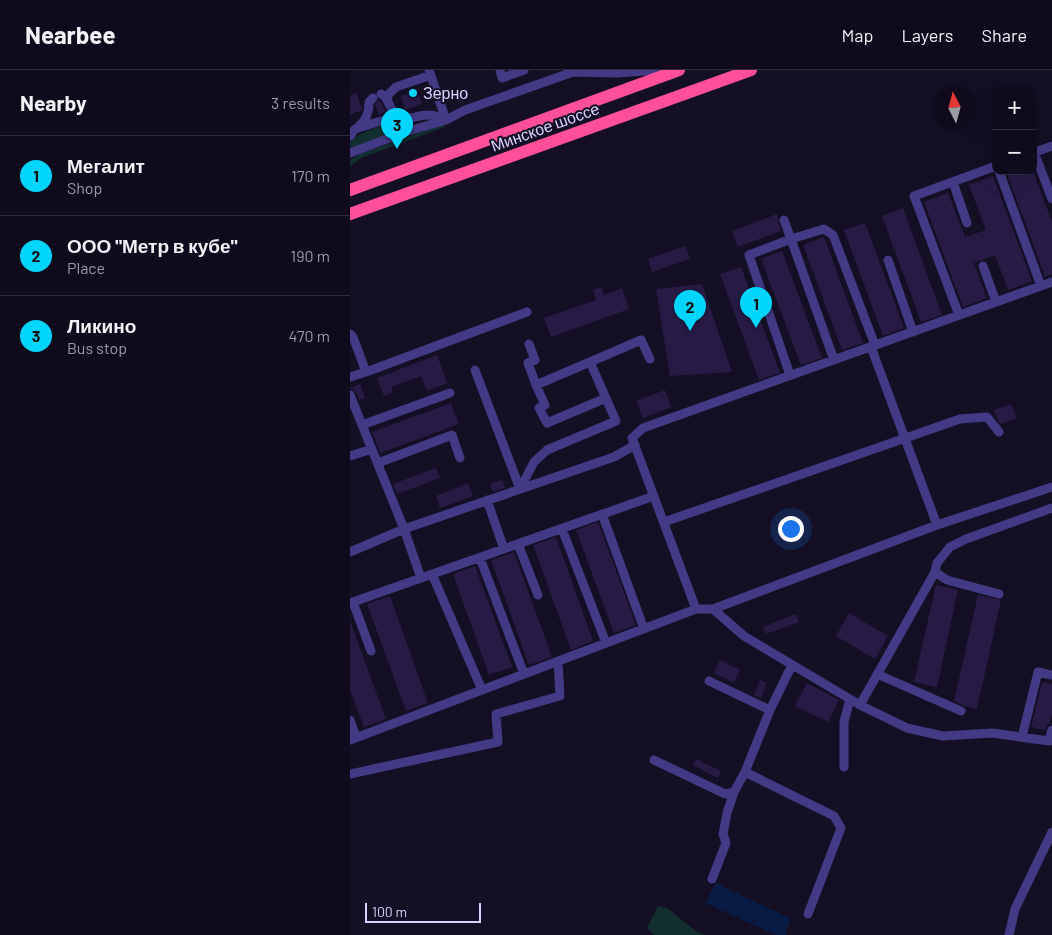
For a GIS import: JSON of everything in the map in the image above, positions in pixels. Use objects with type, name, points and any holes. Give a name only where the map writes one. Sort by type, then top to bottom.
[{"type":"highway","name":"Минское шоссе","points":[[350,190],[679,70]]},
{"type":"highway","name":"Минское шоссе","points":[[350,214],[751,70]]},
{"type":"street","points":[[500,70],[502,78],[524,70],[530,87]]},
{"type":"street","points":[[350,153],[404,132],[446,120],[465,110],[573,71],[616,73],[661,70]]},
{"type":"street","points":[[352,132],[366,118],[369,102],[396,87],[430,72],[446,120]]},
{"type":"street","points":[[380,96],[397,116],[408,119],[432,115],[446,120]]},
{"type":"street","points":[[352,132],[397,116]]},
{"type":"street","points":[[1037,151],[1052,146]]},
{"type":"street","points":[[1037,160],[1052,199]]},
{"type":"street","points":[[959,315],[914,196],[992,167]]},
{"type":"street","points":[[1000,175],[1041,286]]},
{"type":"street","points":[[953,182],[967,223]]},
{"type":"street","points":[[784,220],[834,360]]},
{"type":"street","points":[[790,376],[749,255],[824,229],[833,235],[936,525]]},
{"type":"street","points":[[888,260],[913,332]]},
{"type":"street","points":[[983,266],[996,302]]},
{"type":"street","points":[[696,609],[632,438],[643,428],[1052,282]]},
{"type":"street","points":[[350,377],[528,312]]},
{"type":"street","points":[[350,334],[353,337],[366,372]]},
{"type":"street","points":[[536,385],[641,340],[650,359]]},
{"type":"street","points":[[529,344],[535,360],[528,363],[545,405],[539,408],[547,423],[606,398]]},
{"type":"street","points":[[520,489],[534,462],[547,450],[616,420],[590,362]]},
{"type":"street","points":[[475,370],[520,489]]},
{"type":"street","points":[[362,425],[450,393]]},
{"type":"street","points":[[350,395],[404,529],[421,578]]},
{"type":"street","points":[[664,522],[960,419],[987,417],[999,432]]},
{"type":"street","points":[[378,463],[452,435],[460,458]]},
{"type":"street","points":[[350,552],[404,529],[614,457],[635,445]]},
{"type":"street","points":[[350,456],[372,449]]},
{"type":"street","points":[[350,720],[353,738],[696,609],[713,609],[936,525],[1052,487]]},
{"type":"street","points":[[371,651],[352,603],[654,496]]},
{"type":"street","points":[[488,500],[504,549]]},
{"type":"street","points":[[860,705],[935,572],[937,563],[950,547],[966,539],[1052,508]]},
{"type":"street","points":[[602,514],[644,629]]},
{"type":"street","points":[[562,529],[606,643]]},
{"type":"street","points":[[518,544],[538,595]]},
{"type":"street","points":[[480,558],[524,674]]},
{"type":"street","points":[[935,572],[947,580],[999,594]]},
{"type":"street","points":[[432,574],[482,690]]},
{"type":"street","points":[[713,609],[744,636],[860,705],[907,728],[944,736],[992,733],[1049,741],[1052,730]]},
{"type":"street","points":[[350,774],[498,742],[496,714],[560,696],[558,661]]},
{"type":"street","points":[[712,879],[726,843],[723,834],[734,792],[745,772],[770,710],[792,665]]},
{"type":"street","points":[[1022,737],[1038,672],[1052,675]]},
{"type":"street","points":[[878,674],[961,711]]},
{"type":"street","points":[[709,681],[770,710]]},
{"type":"street","points":[[844,767],[844,722],[850,699]]},
{"type":"street","points":[[654,760],[725,794],[734,792]]},
{"type":"street","points":[[745,772],[834,816],[841,828],[808,914]]},
{"type":"street","points":[[1009,935],[1015,910],[1052,832]]},
{"type":"green space","points":[[398,123],[401,128],[398,132],[350,150],[350,141],[366,131]]},
{"type":"green space","points":[[444,124],[445,127],[361,158],[350,167],[350,160],[360,154]]},
{"type":"green space","points":[[658,906],[667,908],[696,931],[706,935],[654,935],[647,928]]},
{"type":"water","points":[[716,883],[791,919],[785,935],[776,935],[705,903]]},
{"type":"building","points":[[417,90],[422,104],[405,110],[401,96]]},
{"type":"building","points":[[356,93],[362,110],[350,115],[350,96]]},
{"type":"building","points":[[379,100],[386,112],[379,115],[375,104]]},
{"type":"building","points":[[1007,175],[1034,175],[1052,222],[1052,274],[1045,277]]},
{"type":"building","points":[[993,176],[1032,281],[1008,290],[995,255],[974,263],[987,298],[963,307],[924,202],[948,193],[965,237],[986,230],[969,185]]},
{"type":"building","points":[[903,208],[942,315],[921,322],[882,216]]},
{"type":"building","points":[[777,214],[781,231],[738,247],[732,231]]},
{"type":"building","points":[[865,223],[904,328],[883,336],[844,230]]},
{"type":"building","points":[[824,237],[863,343],[842,350],[803,245]]},
{"type":"building","points":[[685,246],[690,259],[652,272],[648,259]]},
{"type":"building","points":[[782,251],[822,358],[801,365],[761,259]]},
{"type":"building","points":[[741,267],[780,373],[759,380],[720,274]]},
{"type":"building","points":[[702,284],[732,372],[670,376],[656,289]]},
{"type":"building","points":[[601,287],[604,295],[622,288],[629,309],[551,337],[544,318],[596,300],[593,290]]},
{"type":"building","points":[[437,355],[447,383],[427,391],[421,376],[391,387],[393,393],[384,396],[377,378]]},
{"type":"building","points":[[360,384],[365,398],[359,400],[356,392],[350,388]]},
{"type":"building","points":[[665,390],[671,407],[643,418],[636,401]]},
{"type":"building","points":[[451,403],[459,424],[380,453],[372,432]]},
{"type":"building","points":[[1011,404],[1017,418],[1000,424],[994,410]]},
{"type":"building","points":[[436,468],[440,478],[397,494],[393,484]]},
{"type":"building","points":[[502,480],[505,488],[493,492],[490,484]]},
{"type":"building","points":[[468,483],[473,496],[440,508],[436,496]]},
{"type":"building","points":[[598,522],[636,625],[614,633],[576,530]]},
{"type":"building","points":[[556,537],[593,641],[571,650],[533,545]]},
{"type":"building","points":[[514,552],[552,657],[529,665],[491,560]]},
{"type":"building","points":[[475,566],[512,667],[489,675],[453,574]]},
{"type":"building","points":[[936,585],[958,590],[937,687],[914,682]]},
{"type":"building","points":[[978,595],[1001,600],[977,709],[954,701]]},
{"type":"building","points":[[390,596],[428,703],[406,711],[367,604]]},
{"type":"building","points":[[849,613],[888,636],[875,659],[836,636]]},
{"type":"building","points":[[796,614],[799,622],[766,634],[763,627]]},
{"type":"building","points":[[350,621],[386,719],[364,727],[350,690]]},
{"type":"building","points":[[720,660],[740,670],[734,683],[714,673]]},
{"type":"building","points":[[760,680],[767,683],[761,698],[754,695]]},
{"type":"building","points":[[1042,682],[1052,684],[1052,714],[1046,730],[1031,727]]},
{"type":"building","points":[[807,683],[839,700],[828,722],[795,706]]},
{"type":"building","points":[[696,759],[721,771],[718,778],[693,765]]},
{"type":"place","name":"Зерно","points":[[413,93]]},
{"type":"place","name":"Ликино","points":[[397,149]]},
{"type":"place","name":"Мегалит","points":[[756,328]]},
{"type":"place","name":"ООО \"Метр в кубе\"","points":[[690,331]]}]
